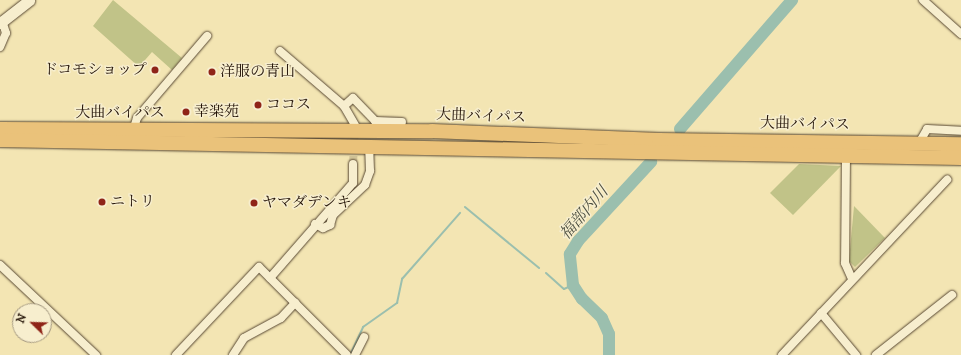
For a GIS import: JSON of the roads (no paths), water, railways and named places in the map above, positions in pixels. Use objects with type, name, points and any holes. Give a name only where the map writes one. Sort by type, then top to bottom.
[{"type":"highway","name":"大曲バイパス","points":[[0,129],[133,131],[204,128],[397,130],[659,140],[961,144]]},
{"type":"highway","name":"大曲バイパス","points":[[0,140],[961,158]]},
{"type":"street","points":[[0,46],[6,33],[1,22],[29,0]]},
{"type":"street","points":[[923,0],[961,34]]},
{"type":"street","points":[[133,131],[137,118],[207,36]]},
{"type":"street","points":[[280,51],[344,106],[355,125]]},
{"type":"street","points":[[344,106],[349,100],[358,100],[366,115],[375,121],[402,122],[397,130]]},
{"type":"street","points":[[919,143],[927,129],[961,131]]},
{"type":"street","points":[[315,224],[324,228],[330,225],[333,215],[364,185],[370,171],[369,146]]},
{"type":"street","points":[[846,156],[845,263],[852,279]]},
{"type":"street","points":[[270,278],[315,224],[353,182],[353,164]]},
{"type":"street","points":[[782,355],[852,279],[947,180]]},
{"type":"street","points":[[0,265],[96,355]]},
{"type":"street","points":[[176,355],[258,267],[347,355]]},
{"type":"street","points":[[876,355],[952,295]]},
{"type":"street","points":[[233,355],[244,338],[282,318],[295,303]]},
{"type":"street","points":[[821,313],[856,355]]},
{"type":"street","points":[[355,355],[364,337]]},
{"type":"waterway","name":"福部内川","points":[[680,129],[792,0]]},
{"type":"waterway","name":"福部内川","points":[[609,355],[609,334],[602,318],[582,299],[573,285],[570,254],[578,241],[651,162]]},
{"type":"waterway","points":[[465,207],[539,268]]},
{"type":"waterway","points":[[351,353],[363,327],[397,303],[402,279],[460,213]]},
{"type":"waterway","points":[[546,273],[564,289],[573,285]]},
{"type":"tunnel","points":[[353,164],[355,127]]},
{"type":"place","name":"ドコモショップ","points":[[155,70]]},
{"type":"place","name":"洋服の青山","points":[[212,72]]},
{"type":"place","name":"ココス","points":[[258,105]]},
{"type":"place","name":"幸楽苑","points":[[186,112]]},
{"type":"place","name":"ニトリ","points":[[102,202]]},
{"type":"place","name":"ヤマダデンキ","points":[[254,203]]}]
